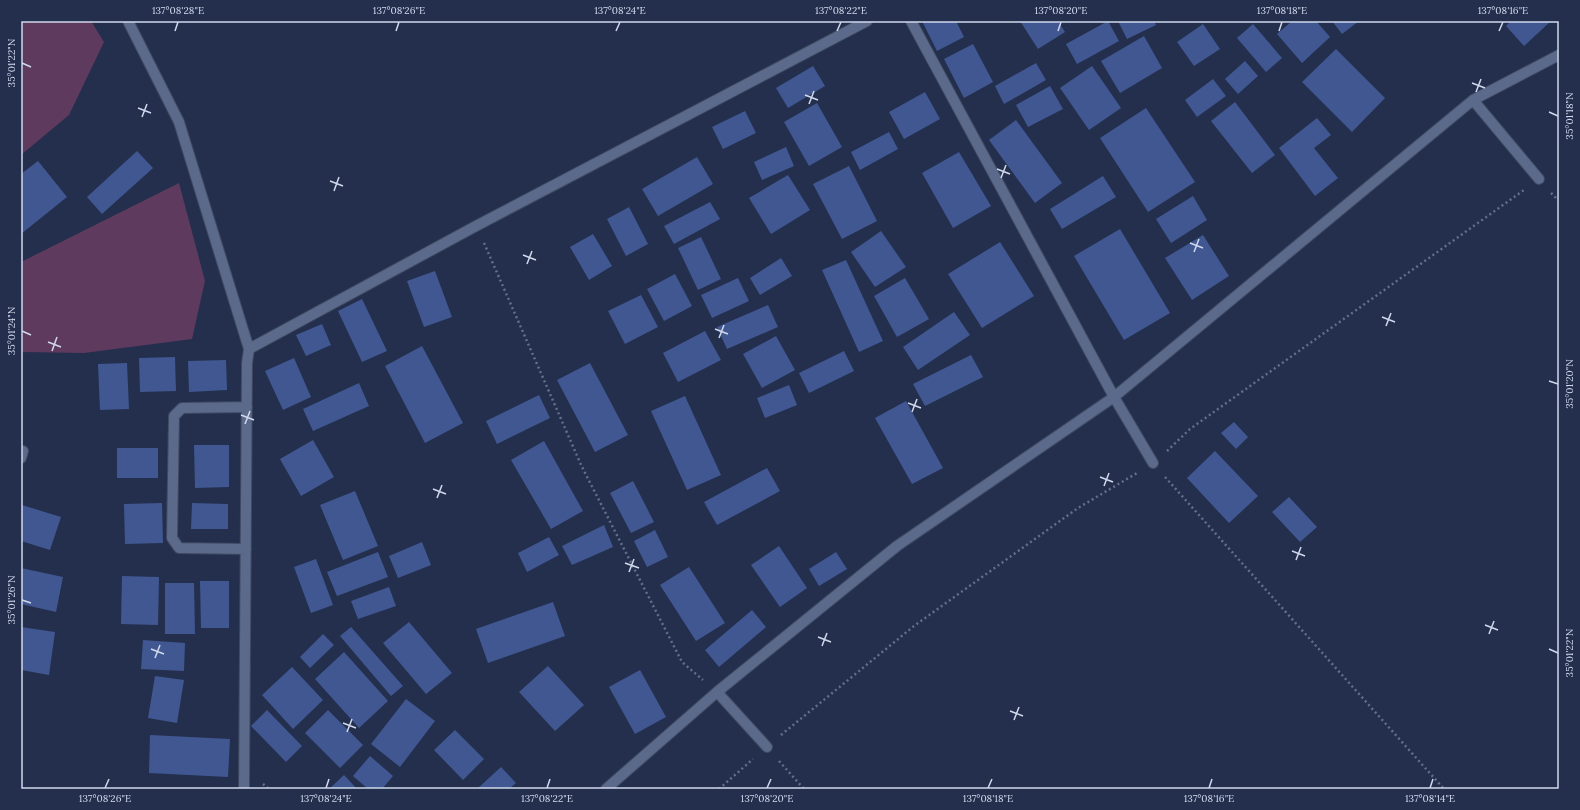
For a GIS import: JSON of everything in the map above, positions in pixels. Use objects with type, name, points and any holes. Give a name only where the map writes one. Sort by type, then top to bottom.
[{"type":"street","points":[[128,21],[180,122],[249,348],[247,363],[244,789]]},
{"type":"street","points":[[249,348],[476,226],[867,21]]},
{"type":"street","points":[[911,21],[1114,397],[1153,463]]},
{"type":"street","points":[[606,789],[717,692],[897,546],[1114,397],[1473,100],[1559,55]]},
{"type":"street","points":[[1473,100],[1540,179]]},
{"type":"street","points":[[246,549],[179,548],[172,538],[174,416],[182,408],[247,407]]},
{"type":"street","points":[[717,692],[767,747]]},
{"type":"path","points":[[476,226],[582,467],[682,662],[717,692]]},
{"type":"path","points":[[1153,463],[1444,789]]},
{"type":"path","points":[[767,747],[804,789]]},
{"type":"shaded area","points":[[21,21],[91,21],[104,42],[69,115],[21,155]]},
{"type":"shaded area","points":[[179,183],[205,281],[192,339],[84,353],[21,352],[21,262]]},
{"type":"building","points":[[922,21],[956,21],[964,37],[937,51]]},
{"type":"building","points":[[1020,21],[1058,21],[1065,32],[1038,49]]},
{"type":"building","points":[[1108,21],[1119,41],[1077,64],[1066,44]]},
{"type":"building","points":[[1118,21],[1154,21],[1156,25],[1127,39]]},
{"type":"building","points":[[1292,21],[1316,21],[1330,37],[1302,63],[1277,34]]},
{"type":"building","points":[[1332,21],[1359,21],[1342,34]]},
{"type":"building","points":[[1511,21],[1551,21],[1524,46],[1506,26]]},
{"type":"building","points":[[1203,24],[1220,49],[1194,66],[1177,42]]},
{"type":"building","points":[[1253,24],[1282,58],[1266,72],[1237,38]]},
{"type":"building","points":[[1144,36],[1162,68],[1120,93],[1101,61]]},
{"type":"building","points":[[973,44],[993,82],[964,98],[944,59]]},
{"type":"building","points":[[1336,49],[1385,98],[1352,132],[1302,82]]},
{"type":"building","points":[[1245,61],[1258,76],[1238,94],[1225,79]]},
{"type":"building","points":[[1036,63],[1046,80],[1004,104],[995,86]]},
{"type":"building","points":[[813,66],[825,86],[788,108],[776,88]]},
{"type":"building","points":[[1092,66],[1121,108],[1089,130],[1060,88]]},
{"type":"building","points":[[1213,79],[1226,96],[1197,117],[1185,100]]},
{"type":"building","points":[[1050,86],[1063,109],[1028,127],[1016,105]]},
{"type":"building","points":[[925,92],[940,119],[904,139],[889,112]]},
{"type":"building","points":[[1235,102],[1275,155],[1252,173],[1211,121]]},
{"type":"building","points":[[817,103],[842,147],[809,166],[784,122]]},
{"type":"building","points":[[1146,108],[1195,182],[1148,212],[1100,138]]},
{"type":"building","points":[[745,111],[756,133],[723,149],[712,127]]},
{"type":"building","points":[[1317,118],[1331,135],[1314,148],[1338,178],[1315,196],[1279,148]]},
{"type":"building","points":[[1016,120],[1062,183],[1035,203],[989,140]]},
{"type":"building","points":[[889,132],[898,149],[860,170],[851,152]]},
{"type":"building","points":[[786,147],[794,166],[762,180],[754,162]]},
{"type":"building","points":[[137,151],[153,168],[102,214],[87,197]]},
{"type":"building","points":[[959,152],[991,206],[953,228],[922,173]]},
{"type":"building","points":[[697,157],[713,184],[658,216],[642,189]]},
{"type":"building","points":[[38,161],[67,197],[21,234],[21,174]]},
{"type":"building","points":[[849,166],[877,221],[842,239],[813,184]]},
{"type":"building","points":[[788,175],[810,210],[771,234],[749,198]]},
{"type":"building","points":[[1103,176],[1116,197],[1062,229],[1050,209]]},
{"type":"building","points":[[1193,196],[1207,220],[1171,243],[1156,219]]},
{"type":"building","points":[[710,202],[720,219],[674,244],[664,226]]},
{"type":"building","points":[[629,207],[648,244],[626,256],[607,219]]},
{"type":"building","points":[[1120,229],[1170,313],[1124,340],[1074,256]]},
{"type":"building","points":[[881,231],[906,267],[875,287],[851,252]]},
{"type":"building","points":[[593,234],[612,266],[589,280],[570,247]]},
{"type":"building","points":[[1203,235],[1229,276],[1192,300],[1165,258]]},
{"type":"building","points":[[701,237],[721,279],[698,290],[678,248]]},
{"type":"building","points":[[1000,242],[1034,296],[982,328],[948,274]]},
{"type":"building","points":[[781,258],[792,276],[760,295],[750,278]]},
{"type":"building","points":[[846,260],[883,341],[859,352],[822,270]]},
{"type":"building","points":[[435,271],[452,317],[424,327],[407,281]]},
{"type":"building","points":[[675,274],[692,306],[664,321],[647,289]]},
{"type":"building","points":[[738,278],[749,301],[712,318],[701,295]]},
{"type":"building","points":[[905,278],[929,319],[897,337],[874,296]]},
{"type":"building","points":[[641,295],[658,327],[625,344],[608,311]]},
{"type":"building","points":[[362,299],[387,351],[362,362],[338,311]]},
{"type":"building","points":[[768,305],[778,327],[727,349],[717,327]]},
{"type":"building","points":[[954,312],[970,335],[918,370],[903,347]]},
{"type":"building","points":[[322,324],[331,345],[306,356],[296,335]]},
{"type":"building","points":[[705,331],[721,360],[678,382],[663,353]]},
{"type":"building","points":[[776,336],[795,370],[762,388],[743,354]]},
{"type":"building","points":[[422,346],[463,423],[425,443],[385,366]]},
{"type":"building","points":[[844,351],[854,371],[809,393],[799,373]]},
{"type":"building","points":[[971,355],[983,377],[925,406],[913,384]]},
{"type":"building","points":[[175,357],[176,391],[140,392],[139,358]]},
{"type":"building","points":[[294,358],[311,397],[283,410],[265,371]]},
{"type":"building","points":[[226,360],[227,390],[189,392],[188,361]]},
{"type":"building","points":[[127,363],[129,409],[100,410],[98,364]]},
{"type":"building","points":[[590,363],[628,435],[595,452],[557,380]]},
{"type":"building","points":[[359,383],[369,406],[313,431],[303,409]]},
{"type":"building","points":[[789,385],[797,405],[765,418],[757,398]]},
{"type":"building","points":[[539,395],[550,418],[497,444],[486,421]]},
{"type":"building","points":[[685,396],[721,475],[687,490],[651,411]]},
{"type":"building","points":[[906,401],[943,468],[912,484],[875,418]]},
{"type":"building","points":[[1234,422],[1248,437],[1236,449],[1221,433]]},
{"type":"building","points":[[313,440],[334,477],[301,496],[280,459]]},
{"type":"building","points":[[544,441],[583,511],[551,529],[511,460]]},
{"type":"building","points":[[194,445],[229,445],[229,487],[195,488]]},
{"type":"building","points":[[117,448],[158,448],[158,478],[117,478]]},
{"type":"building","points":[[1215,451],[1258,496],[1229,523],[1187,478]]},
{"type":"building","points":[[767,468],[780,491],[717,525],[704,502]]},
{"type":"building","points":[[633,481],[654,522],[631,533],[610,493]]},
{"type":"building","points":[[355,491],[378,546],[343,560],[320,505]]},
{"type":"building","points":[[1289,497],[1317,527],[1300,542],[1272,512]]},
{"type":"building","points":[[162,503],[163,543],[125,544],[124,504]]},
{"type":"building","points":[[192,503],[228,504],[228,529],[191,529]]},
{"type":"building","points":[[22,505],[61,517],[50,550],[21,541]]},
{"type":"building","points":[[604,525],[613,547],[572,565],[562,546]]},
{"type":"building","points":[[655,530],[668,557],[647,567],[634,541]]},
{"type":"building","points":[[549,537],[559,555],[527,572],[518,553]]},
{"type":"building","points":[[422,542],[431,565],[398,578],[389,556]]},
{"type":"building","points":[[779,546],[807,588],[780,607],[751,565]]},
{"type":"building","points":[[378,552],[388,577],[337,596],[327,572]]},
{"type":"building","points":[[836,552],[847,569],[819,586],[809,569]]},
{"type":"building","points":[[316,559],[333,605],[311,613],[294,567]]},
{"type":"building","points":[[689,567],[725,623],[696,641],[660,585]]},
{"type":"building","points":[[21,568],[63,577],[56,612],[21,604]]},
{"type":"building","points":[[122,576],[159,577],[158,625],[121,624]]},
{"type":"building","points":[[200,581],[229,581],[229,628],[201,628]]},
{"type":"building","points":[[165,583],[194,583],[195,634],[165,634]]},
{"type":"building","points":[[389,587],[396,606],[358,619],[351,601]]},
{"type":"building","points":[[553,602],[565,636],[488,663],[476,629]]},
{"type":"building","points":[[752,610],[766,627],[719,667],[705,650]]},
{"type":"building","points":[[409,622],[452,673],[426,694],[383,643]]},
{"type":"building","points":[[21,627],[55,632],[49,675],[21,670]]},
{"type":"building","points":[[351,627],[403,686],[391,696],[340,636]]},
{"type":"building","points":[[323,634],[334,645],[310,668],[300,657]]},
{"type":"building","points":[[143,640],[185,643],[184,671],[141,669]]},
{"type":"building","points":[[344,652],[388,701],[359,728],[315,679]]},
{"type":"building","points":[[548,666],[584,705],[555,731],[519,692]]},
{"type":"building","points":[[292,667],[323,700],[293,729],[262,695]]},
{"type":"building","points":[[640,670],[666,717],[635,734],[609,687]]},
{"type":"building","points":[[155,676],[184,680],[177,723],[148,718]]},
{"type":"building","points":[[406,699],[435,721],[400,767],[371,744]]},
{"type":"building","points":[[267,710],[302,746],[286,762],[251,726]]},
{"type":"building","points":[[328,710],[363,745],[340,768],[305,733]]},
{"type":"building","points":[[455,730],[484,759],[463,780],[434,750]]},
{"type":"building","points":[[150,735],[230,739],[228,777],[149,773]]},
{"type":"building","points":[[370,756],[393,776],[382,789],[368,789],[353,776]]},
{"type":"building","points":[[501,767],[516,783],[509,789],[477,789]]},
{"type":"building","points":[[344,775],[357,789],[329,789]]}]
